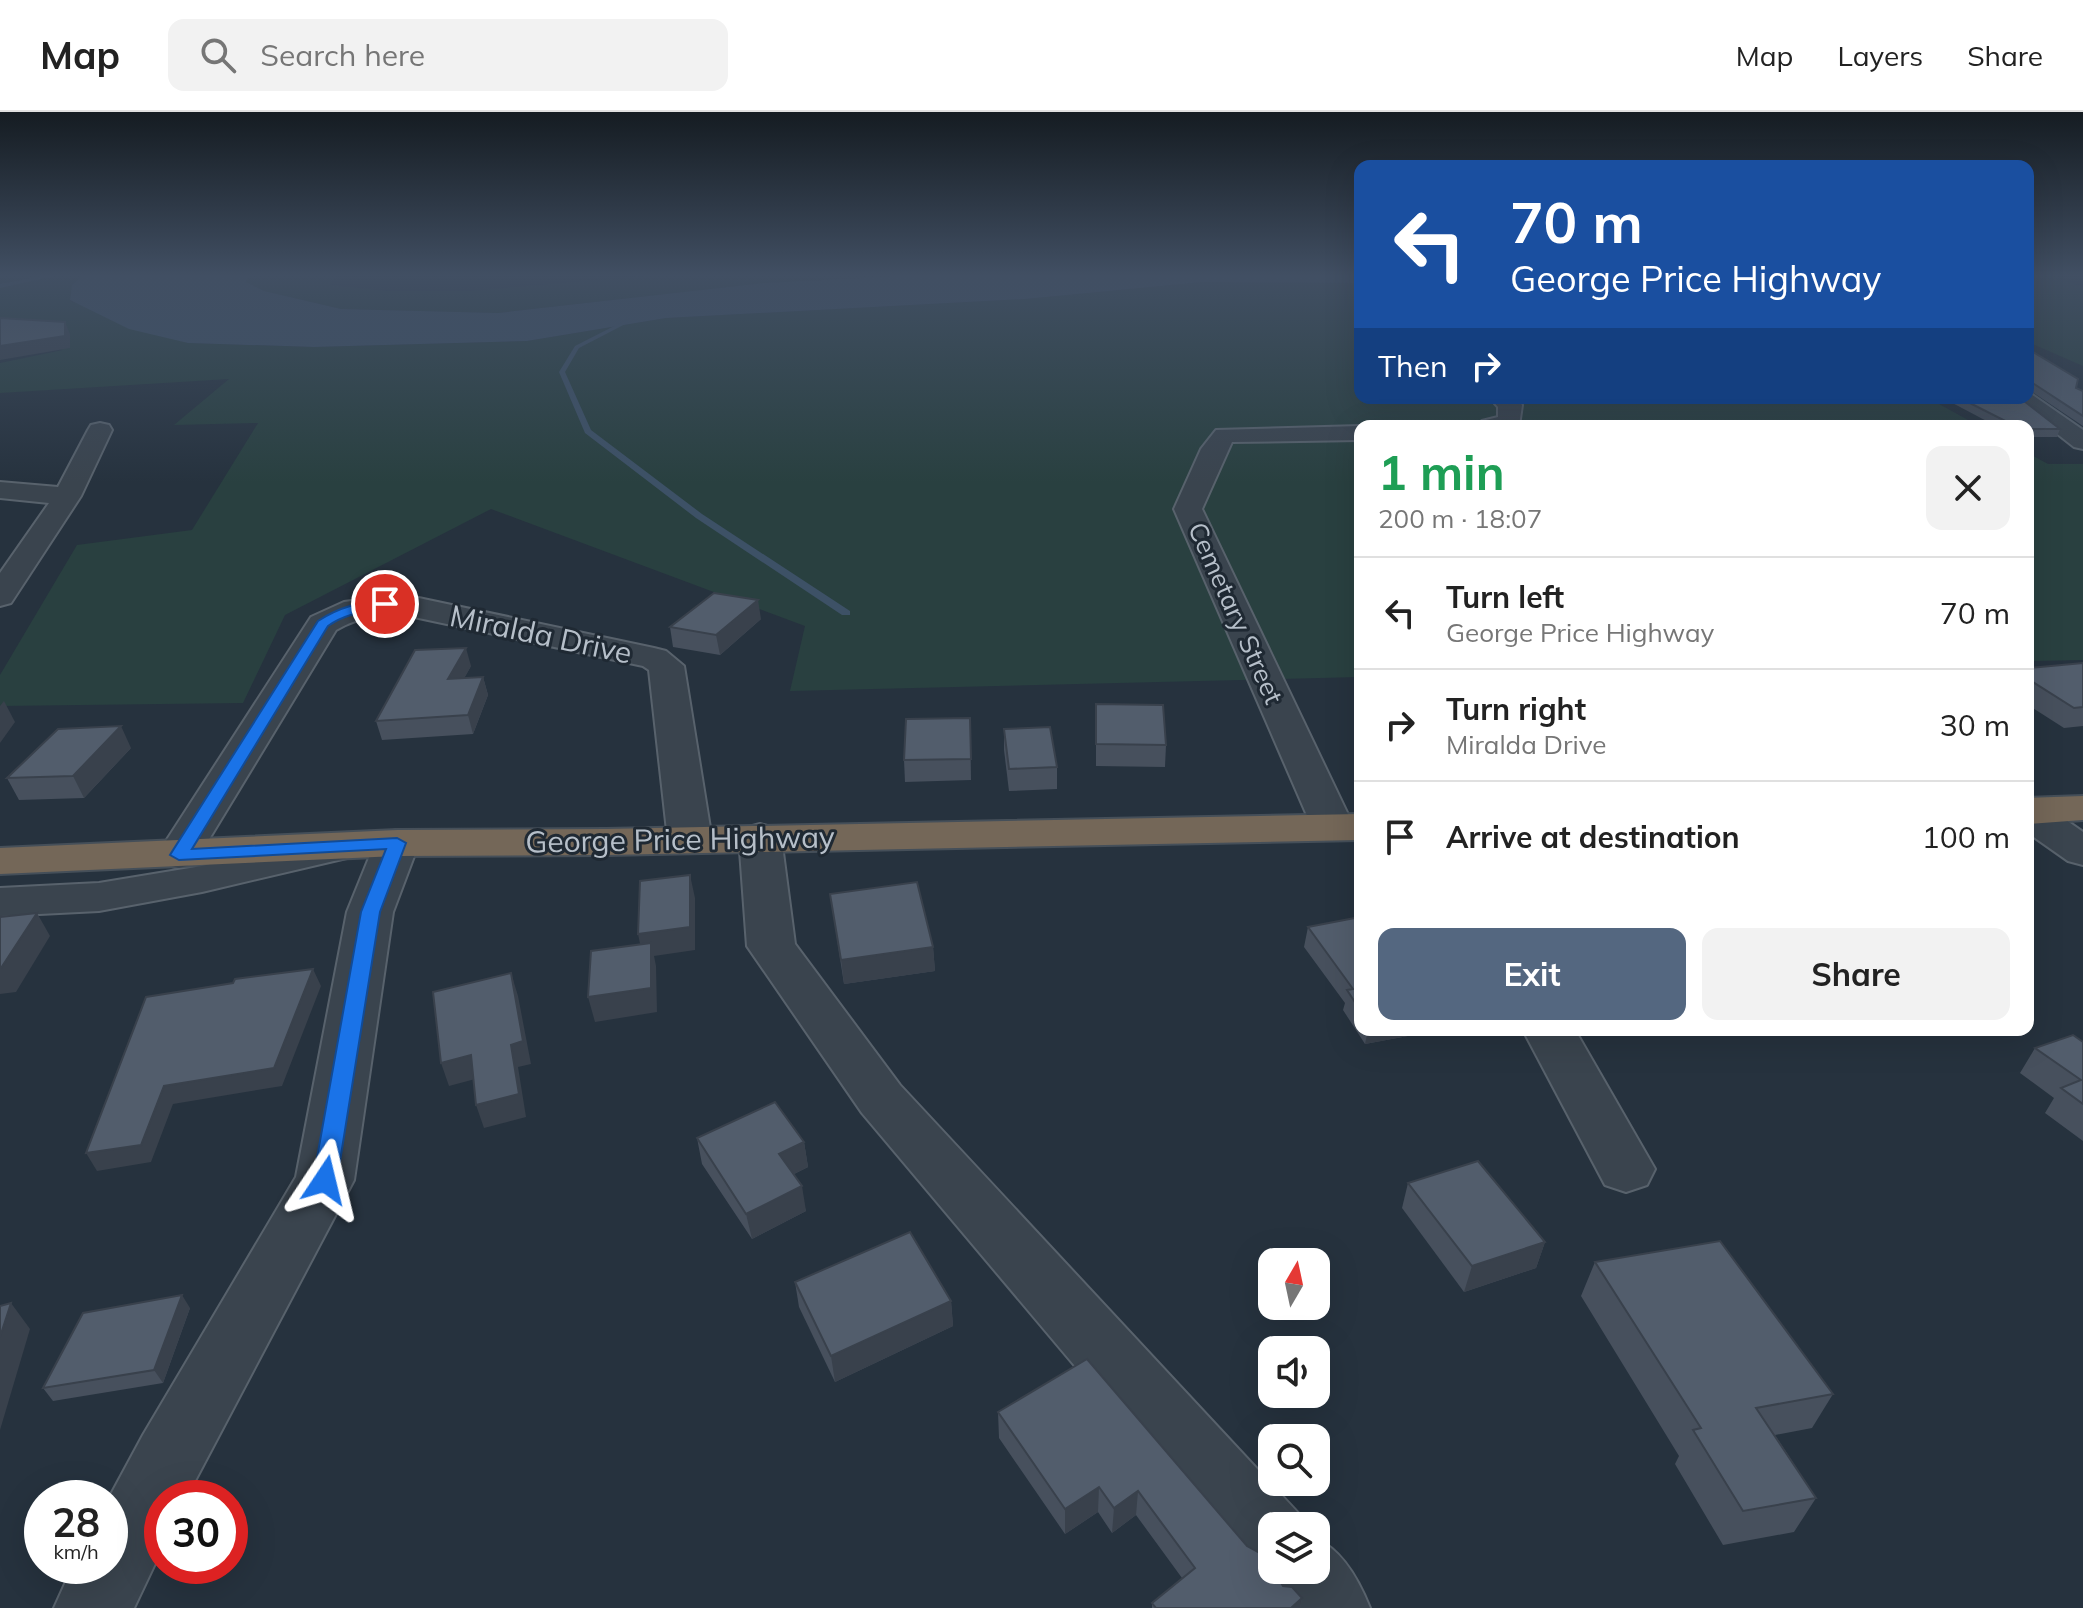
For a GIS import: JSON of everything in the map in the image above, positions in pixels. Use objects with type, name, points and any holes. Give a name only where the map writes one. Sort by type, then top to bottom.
[{"type":"highway","points":[[2034,812],[2083,808]]},
{"type":"highway","name":"George Price Highway","points":[[0,861],[373,844],[1347,827]]},
{"type":"street","points":[[2034,404],[2083,442]]},
{"type":"street","points":[[0,596],[67,496],[100,430]]},
{"type":"street","name":"Cemetary Street","points":[[1347,827],[1188,509],[1214,449],[1225,435],[1354,433]]},
{"type":"street","points":[[0,490],[67,496]]},
{"type":"street","name":"Miralda Drive","points":[[179,855],[323,624],[337,614],[362,606],[385,604],[414,607],[654,658],[666,666],[690,840]]},
{"type":"street","points":[[2034,816],[2083,852]]},
{"type":"street","points":[[760,837],[771,946],[881,1099],[1258,1525]]},
{"type":"street","points":[[0,902],[99,897],[373,844],[370,912],[325,1180],[168,1459],[93,1608]]},
{"type":"street","points":[[1552,1036],[1626,1169]]},
{"type":"street","points":[[1310,1584],[1331,1608]]},
{"type":"green space","points":[[47,344],[314,347],[427,344],[1354,344],[1354,404],[1939,404],[1968,420],[1354,420],[1354,677],[790,691],[805,626],[491,509],[285,615],[243,703],[0,706],[0,675],[77,545],[192,530],[258,423],[174,425],[229,379],[0,393],[0,363],[63,350]]},
{"type":"green space","points":[[2034,344],[2083,344],[2083,366],[2034,345]]},
{"type":"green space","points":[[2034,456],[2048,464],[2083,464],[2083,660],[2034,661]]},
{"type":"water","points":[[214,344],[427,344],[314,347]]},
{"type":"building","points":[[2034,353],[2078,379],[2076,388],[2083,391],[2083,416],[2034,384]]},
{"type":"building","points":[[1972,404],[2028,404],[2060,429],[2034,429],[2034,420],[2003,420]]},
{"type":"building","points":[[714,593],[758,600],[716,635],[670,627]]},
{"type":"building","points":[[466,648],[448,679],[483,677],[468,715],[376,721],[415,650]]},
{"type":"building","points":[[2083,663],[2083,707],[2074,708],[2034,683],[2034,667]]},
{"type":"building","points":[[1096,704],[1163,705],[1166,745],[1096,744]]},
{"type":"building","points":[[970,718],[971,759],[904,760],[906,719]]},
{"type":"building","points":[[121,726],[73,776],[7,778],[58,729]]},
{"type":"building","points":[[1050,727],[1057,767],[1009,769],[1004,729]]},
{"type":"building","points":[[690,875],[690,927],[638,934],[640,881]]},
{"type":"building","points":[[917,882],[933,947],[841,960],[830,894]]},
{"type":"building","points":[[37,913],[1,968],[0,968],[0,917]]},
{"type":"building","points":[[1354,918],[1354,1001],[1347,990],[1353,989],[1308,927]]},
{"type":"building","points":[[651,943],[651,988],[588,997],[591,951]]},
{"type":"building","points":[[313,969],[274,1068],[164,1086],[141,1145],[86,1153],[146,997],[233,983],[235,979]]},
{"type":"building","points":[[511,973],[523,1041],[511,1045],[519,1094],[476,1105],[471,1055],[441,1063],[433,992]]},
{"type":"building","points":[[2073,1035],[2083,1042],[2083,1104],[2061,1088],[2081,1080],[2035,1048]]},
{"type":"building","points":[[775,1102],[804,1142],[779,1154],[802,1186],[746,1214],[697,1138]]},
{"type":"building","points":[[1478,1161],[1545,1242],[1472,1266],[1408,1183]]},
{"type":"building","points":[[910,1232],[951,1301],[831,1356],[795,1282]]},
{"type":"building","points":[[1720,1241],[1833,1394],[1756,1408],[1816,1498],[1743,1511],[1693,1430],[1701,1428],[1595,1262]]},
{"type":"building","points":[[182,1295],[154,1370],[43,1388],[83,1313]]},
{"type":"building","points":[[11,1303],[0,1337],[0,1306]]},
{"type":"building","points":[[1087,1359],[1247,1546],[1258,1552],[1258,1584],[1292,1587],[1302,1598],[1291,1608],[1156,1608],[1152,1603],[1195,1568],[1138,1491],[1114,1508],[1099,1487],[1065,1509],[998,1412]]},
{"type":"waterway","points":[[583,344],[577,347],[562,372],[588,431],[699,516],[846,613]]},
{"type":"route","points":[[325,1180],[370,912],[397,843],[179,855],[323,624],[337,614],[362,606],[385,604]]}]
